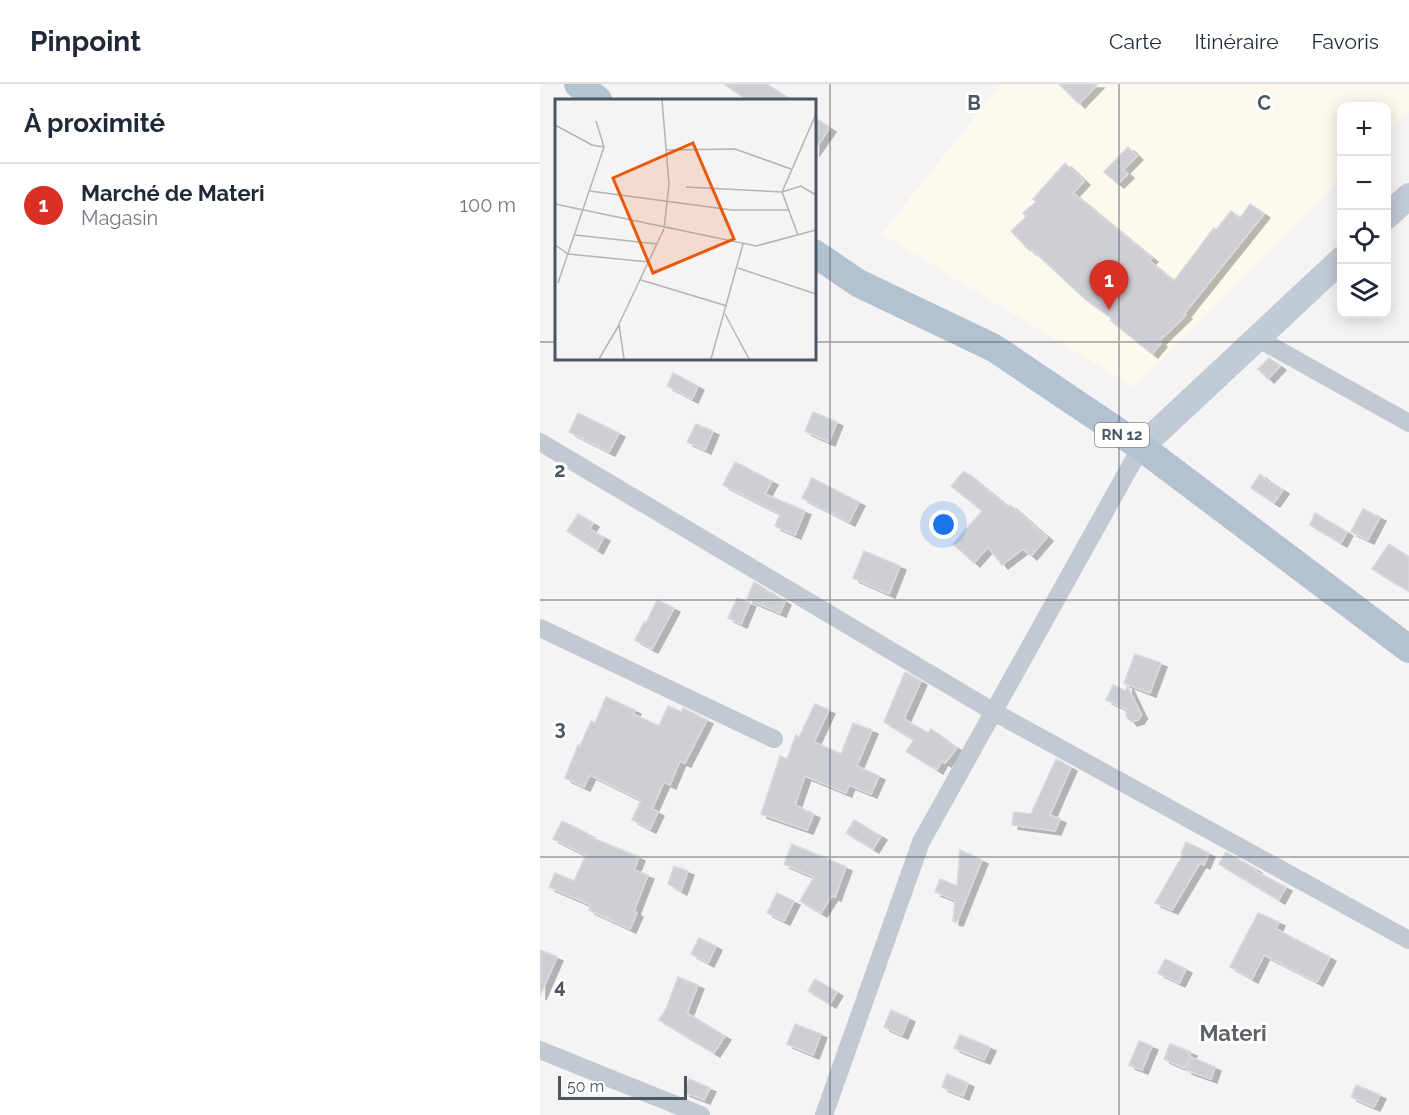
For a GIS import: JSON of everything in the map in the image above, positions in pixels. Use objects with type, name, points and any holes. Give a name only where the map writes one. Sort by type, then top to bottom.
[{"type":"main road","points":[[578,84],[597,99]]},
{"type":"main road","points":[[1391,213],[1408,198]]},
{"type":"main road","name":"RN 12","points":[[816,255],[858,283],[994,348],[1142,447],[1409,649]]},
{"type":"main road","points":[[1142,447],[1337,263]]},
{"type":"street","points":[[1257,339],[1409,423]]},
{"type":"street","points":[[540,442],[994,712],[1409,940]]},
{"type":"street","points":[[824,1115],[921,842],[1142,447]]},
{"type":"street","points":[[540,628],[774,739]]},
{"type":"street","points":[[540,1050],[701,1115]]},
{"type":"shaded area","points":[[1001,84],[1409,84],[1409,111],[1391,130],[1391,102],[1337,102],[1337,183],[1134,387],[881,234]]},
{"type":"building","points":[[724,84],[767,84],[790,99],[746,99]]},
{"type":"building","points":[[1059,84],[1098,84],[1079,104]]},
{"type":"building","points":[[816,118],[830,128],[816,148]]},
{"type":"building","points":[[1128,147],[1137,156],[1123,170],[1128,174],[1118,184],[1104,172]]},
{"type":"building","points":[[1065,163],[1084,181],[1073,193],[1152,258],[1149,261],[1174,281],[1214,228],[1216,230],[1231,211],[1240,218],[1250,204],[1264,214],[1184,314],[1186,315],[1159,341],[1161,343],[1152,354],[1110,320],[1111,318],[1086,300],[1031,249],[1030,251],[1011,231],[1026,217],[1023,213],[1036,202],[1033,199]]},
{"type":"building","points":[[1269,358],[1280,366],[1268,379],[1258,369]]},
{"type":"building","points":[[673,373],[698,386],[692,399],[667,386]]},
{"type":"building","points":[[813,412],[837,422],[829,442],[805,431]]},
{"type":"building","points":[[578,413],[619,433],[609,452],[569,432]]},
{"type":"building","points":[[696,424],[713,431],[705,450],[687,442]]},
{"type":"building","points":[[735,462],[772,481],[765,494],[805,511],[795,535],[775,526],[780,514],[723,485]]},
{"type":"building","points":[[964,471],[1008,507],[1010,505],[1047,537],[1031,556],[1023,549],[1002,565],[988,547],[974,563],[953,544],[982,511],[951,486]]},
{"type":"building","points":[[1260,474],[1283,490],[1274,503],[1251,488]]},
{"type":"building","points":[[812,478],[859,502],[849,522],[802,498]]},
{"type":"building","points":[[1363,509],[1380,517],[1368,540],[1351,532]]},
{"type":"building","points":[[1315,513],[1347,532],[1341,543],[1310,525]]},
{"type":"building","points":[[578,514],[593,523],[589,529],[604,537],[597,550],[567,531]]},
{"type":"building","points":[[1389,544],[1409,557],[1409,591],[1372,569]]},
{"type":"building","points":[[864,551],[900,566],[889,594],[853,578]]},
{"type":"building","points":[[754,582],[785,601],[780,613],[747,599]]},
{"type":"building","points":[[737,598],[750,603],[741,624],[728,618]]},
{"type":"building","points":[[657,600],[674,608],[652,649],[635,640]]},
{"type":"building","points":[[1135,654],[1161,663],[1150,693],[1124,683]]},
{"type":"building","points":[[905,672],[921,681],[904,719],[928,733],[931,729],[957,748],[945,763],[942,761],[937,770],[906,751],[914,740],[884,722]]},
{"type":"building","points":[[1113,685],[1126,691],[1127,685],[1142,716],[1138,720],[1131,722],[1126,716],[1126,709],[1106,700]]},
{"type":"building","points":[[606,697],[635,710],[633,714],[659,726],[668,706],[682,712],[683,708],[707,720],[685,763],[680,761],[670,785],[664,782],[652,809],[658,812],[650,829],[632,820],[641,800],[590,775],[584,787],[565,778],[578,745],[580,746],[591,721],[595,723]]},
{"type":"building","points":[[815,704],[829,710],[814,742],[841,754],[853,723],[872,730],[857,766],[879,776],[871,794],[849,785],[846,793],[805,776],[795,805],[814,814],[807,830],[761,814],[780,756],[787,759],[796,735],[799,737]]},
{"type":"building","points":[[1056,759],[1071,767],[1050,815],[1060,819],[1055,831],[1012,825],[1014,812],[1031,814]]},
{"type":"building","points":[[854,820],[881,836],[873,849],[846,833]]},
{"type":"building","points":[[562,821],[589,834],[588,836],[639,857],[634,870],[648,875],[634,911],[637,913],[630,929],[589,910],[591,905],[549,887],[555,873],[574,881],[586,855],[553,839]]},
{"type":"building","points":[[1186,842],[1209,853],[1204,865],[1200,863],[1172,910],[1155,903],[1183,855],[1181,854]]},
{"type":"building","points":[[792,844],[846,867],[835,897],[832,896],[821,913],[800,901],[814,877],[784,864]]},
{"type":"building","points":[[960,850],[982,860],[957,922],[953,921],[955,900],[935,892],[940,879],[957,886]]},
{"type":"building","points":[[1226,852],[1286,887],[1279,900],[1219,864]]},
{"type":"building","points":[[674,866],[688,871],[681,891],[668,884]]},
{"type":"building","points":[[777,893],[794,901],[784,921],[767,913]]},
{"type":"building","points":[[1258,913],[1279,922],[1276,929],[1330,957],[1317,982],[1264,955],[1252,979],[1230,967]]},
{"type":"building","points":[[699,938],[716,946],[708,963],[691,954]]},
{"type":"building","points":[[540,950],[557,957],[540,996]]},
{"type":"building","points":[[1165,959],[1186,969],[1179,983],[1158,973]]},
{"type":"building","points":[[678,977],[698,985],[687,1013],[725,1036],[714,1053],[659,1020],[666,1009]]},
{"type":"building","points":[[815,979],[837,992],[830,1004],[808,991]]},
{"type":"building","points":[[891,1010],[909,1018],[902,1035],[884,1027]]},
{"type":"building","points":[[795,1024],[821,1034],[813,1055],[787,1044]]},
{"type":"building","points":[[960,1035],[990,1047],[984,1060],[954,1048]]},
{"type":"building","points":[[1139,1041],[1152,1046],[1142,1070],[1129,1065]]},
{"type":"building","points":[[1170,1044],[1191,1052],[1184,1068],[1164,1059]]},
{"type":"building","points":[[1191,1057],[1215,1067],[1211,1079],[1186,1070]]},
{"type":"building","points":[[947,1074],[968,1083],[963,1096],[942,1087]]},
{"type":"building","points":[[689,1079],[710,1088],[704,1100],[684,1092]]},
{"type":"building","points":[[1356,1085],[1380,1095],[1374,1107],[1351,1097]]},
{"type":"place","name":"Marché de Materi","points":[[1109,310]]},
{"type":"district","name":"Materi","points":[[1233,1033]]}]
